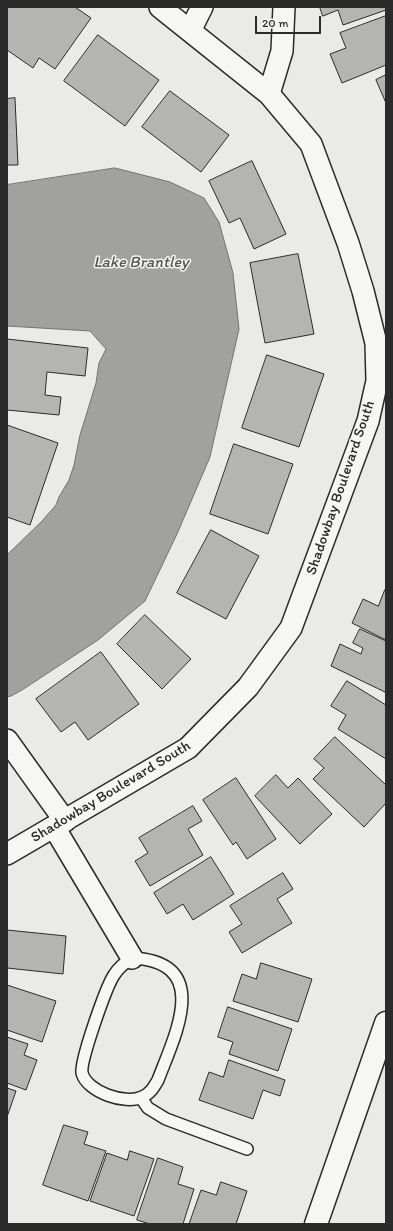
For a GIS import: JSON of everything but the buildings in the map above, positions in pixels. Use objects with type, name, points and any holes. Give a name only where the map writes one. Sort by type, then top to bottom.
[{"type":"street","name":"Shadowbay Boulevard South","points":[[7,854],[188,748],[248,687],[291,628],[368,420],[377,381],[376,343],[363,291],[348,243],[311,144],[269,94],[160,7]]},
{"type":"street","points":[[190,31],[202,7]]},
{"type":"street","points":[[269,94],[282,50],[284,7]]},
{"type":"street","points":[[7,740],[59,824],[132,958]]},
{"type":"street","points":[[316,1224],[386,1023]]},
{"type":"lane","points":[[132,958],[154,962],[173,973],[179,982],[183,1004],[181,1018],[158,1080],[150,1091],[141,1098],[133,1100],[113,1097],[91,1087],[82,1072],[82,1062],[87,1046],[113,976],[124,963],[132,958]]},
{"type":"lane","points":[[141,1098],[148,1108],[166,1119],[247,1150]]},
{"type":"water","name":"Lake Brantley","points":[[115,168],[170,182],[204,198],[219,222],[233,273],[239,329],[210,457],[177,534],[145,601],[98,640],[22,690],[7,697],[7,555],[56,505],[69,480],[74,465],[80,435],[96,383],[99,363],[106,349],[90,331],[7,326],[7,185]]}]
